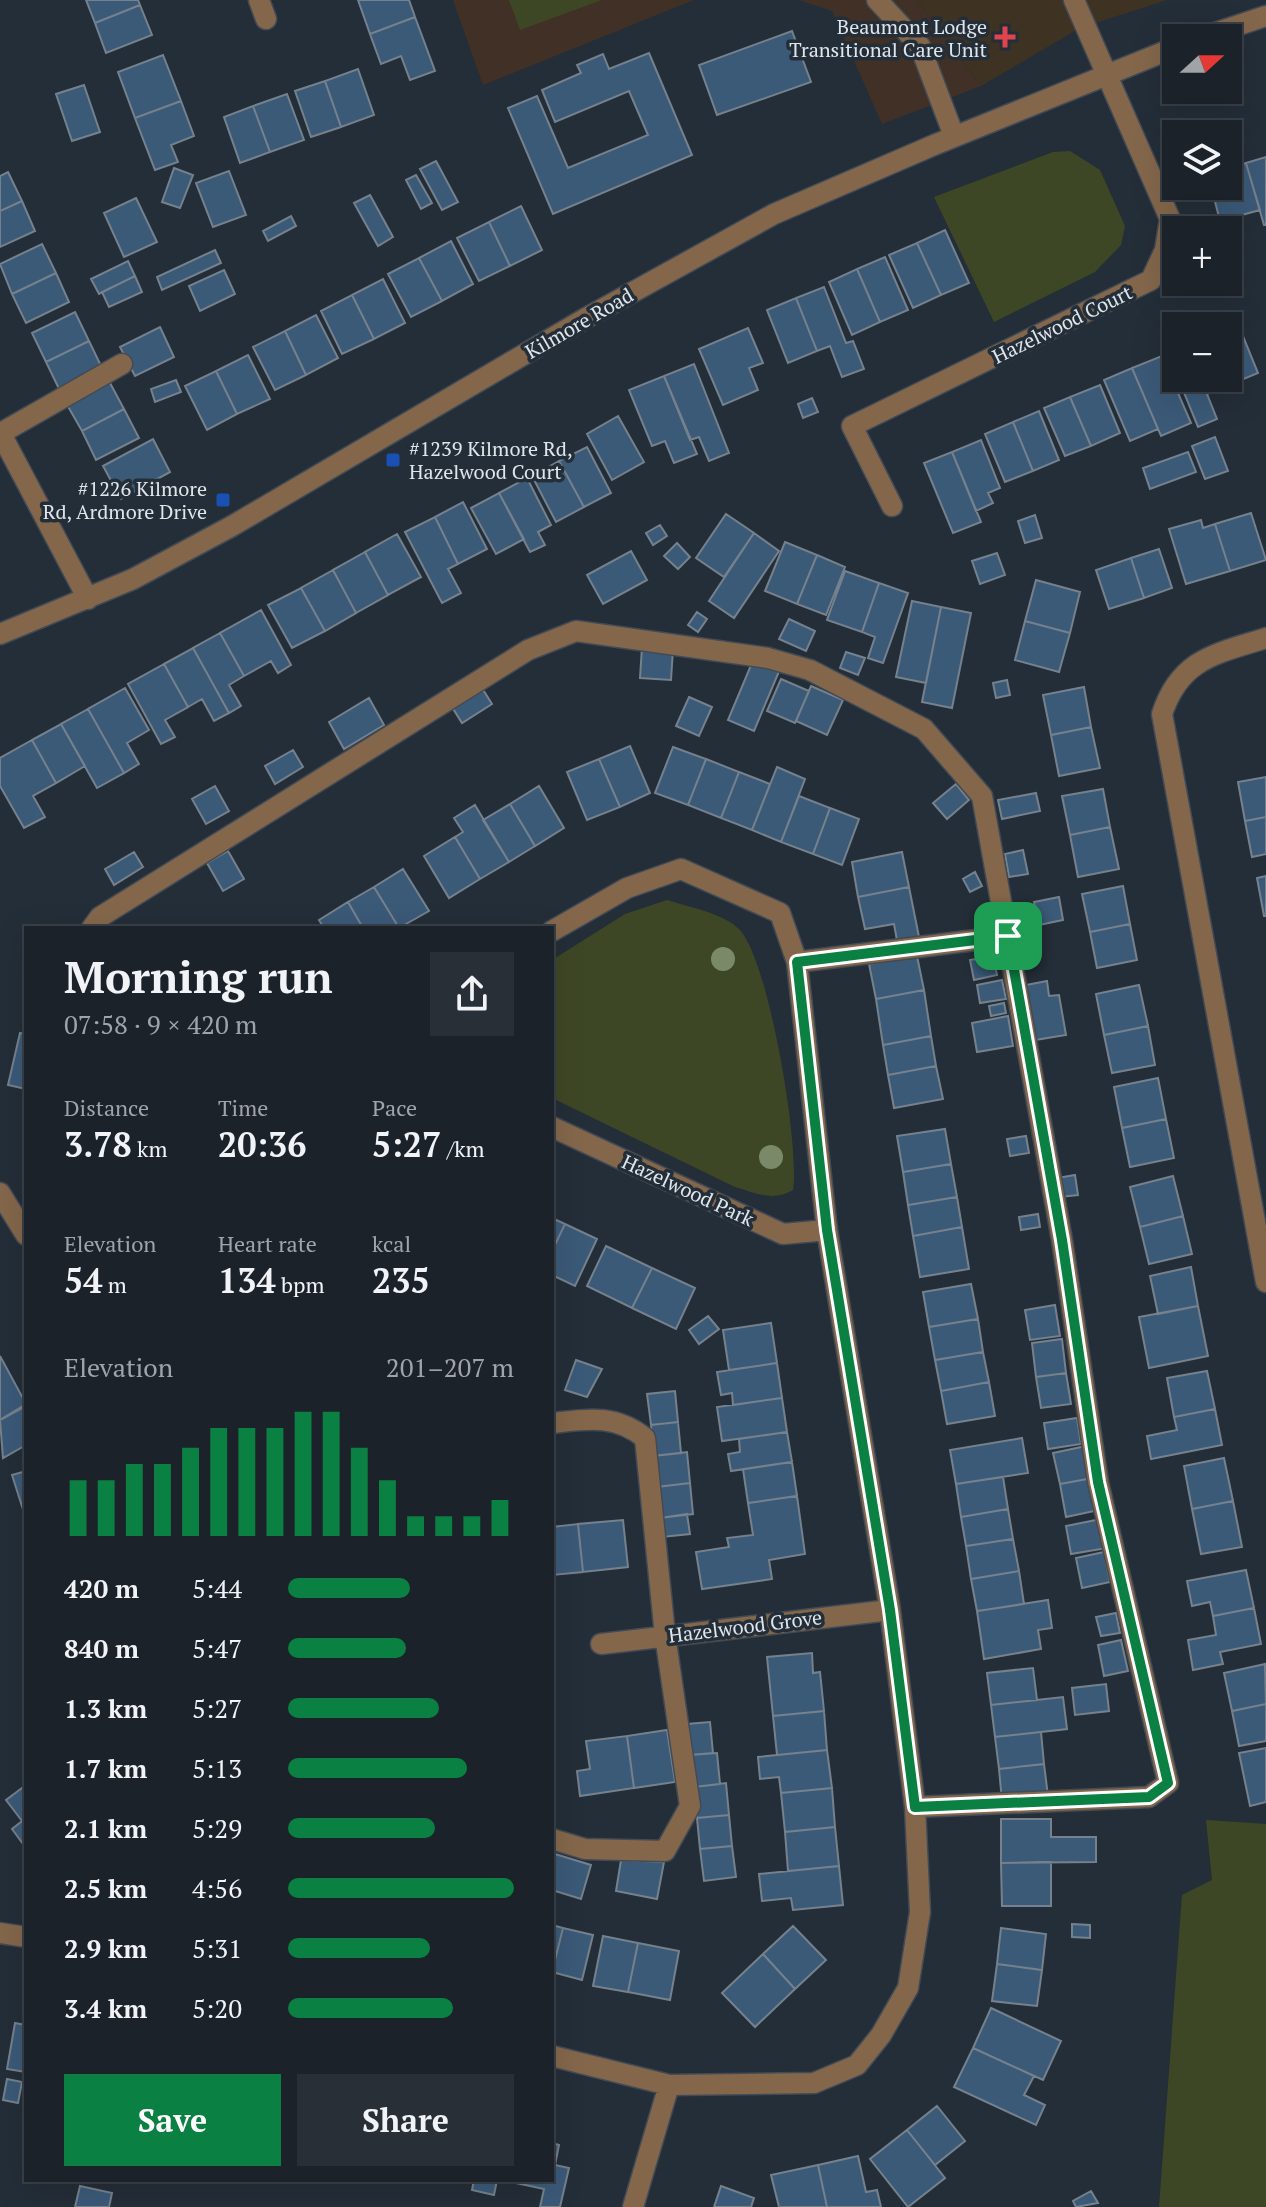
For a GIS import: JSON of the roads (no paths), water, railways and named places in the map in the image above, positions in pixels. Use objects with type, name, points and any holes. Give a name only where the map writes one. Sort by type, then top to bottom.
[{"type":"street","points":[[877,0],[920,46],[954,136]]},
{"type":"street","points":[[1074,0],[1107,73]]},
{"type":"street","points":[[1242,24],[1266,16]]},
{"type":"street","name":"Kilmore Road","points":[[0,634],[88,599],[232,526],[586,318],[774,214],[954,136],[1162,52]]},
{"type":"street","name":"Hazelwood Court","points":[[892,506],[852,426],[1151,280],[1161,260],[1170,219],[1107,73]]},
{"type":"street","points":[[88,599],[0,433],[122,364]]},
{"type":"street","points":[[93,926],[100,917],[528,650],[576,631],[768,658],[810,670],[924,729],[982,796],[1062,1240],[1098,1482],[1168,1783],[1149,1797],[915,1807]]},
{"type":"street","points":[[1266,638],[1205,658],[1171,686],[1162,714],[1266,1282]]},
{"type":"street","points":[[554,930],[627,888],[681,869],[780,913],[797,962],[827,1230],[890,1610],[915,1807],[920,1912],[908,1988],[881,2035],[857,2065],[814,2083],[669,2085],[554,2056]]},
{"type":"street","points":[[797,962],[1008,936]]},
{"type":"street","name":"Hazelwood Park","points":[[554,1128],[783,1234],[827,1230]]},
{"type":"street","points":[[0,1193],[24,1232]]},
{"type":"street","points":[[554,1423],[602,1417],[629,1425],[645,1438],[665,1635],[690,1806],[665,1851],[585,1849],[554,1840]]},
{"type":"street","name":"Hazelwood Grove","points":[[601,1644],[890,1610]]},
{"type":"street","points":[[0,1933],[24,1937]]},
{"type":"street","points":[[633,2207],[669,2085]]},
{"type":"place","name":"Beaumont Lodge Transitional Care Unit","points":[[1005,37]]},
{"type":"place","name":"#1239 Kilmore Rd, Hazelwood Court","points":[[393,460]]},
{"type":"place","name":"#1226 Kilmore Rd, Ardmore Drive","points":[[223,500]]}]
